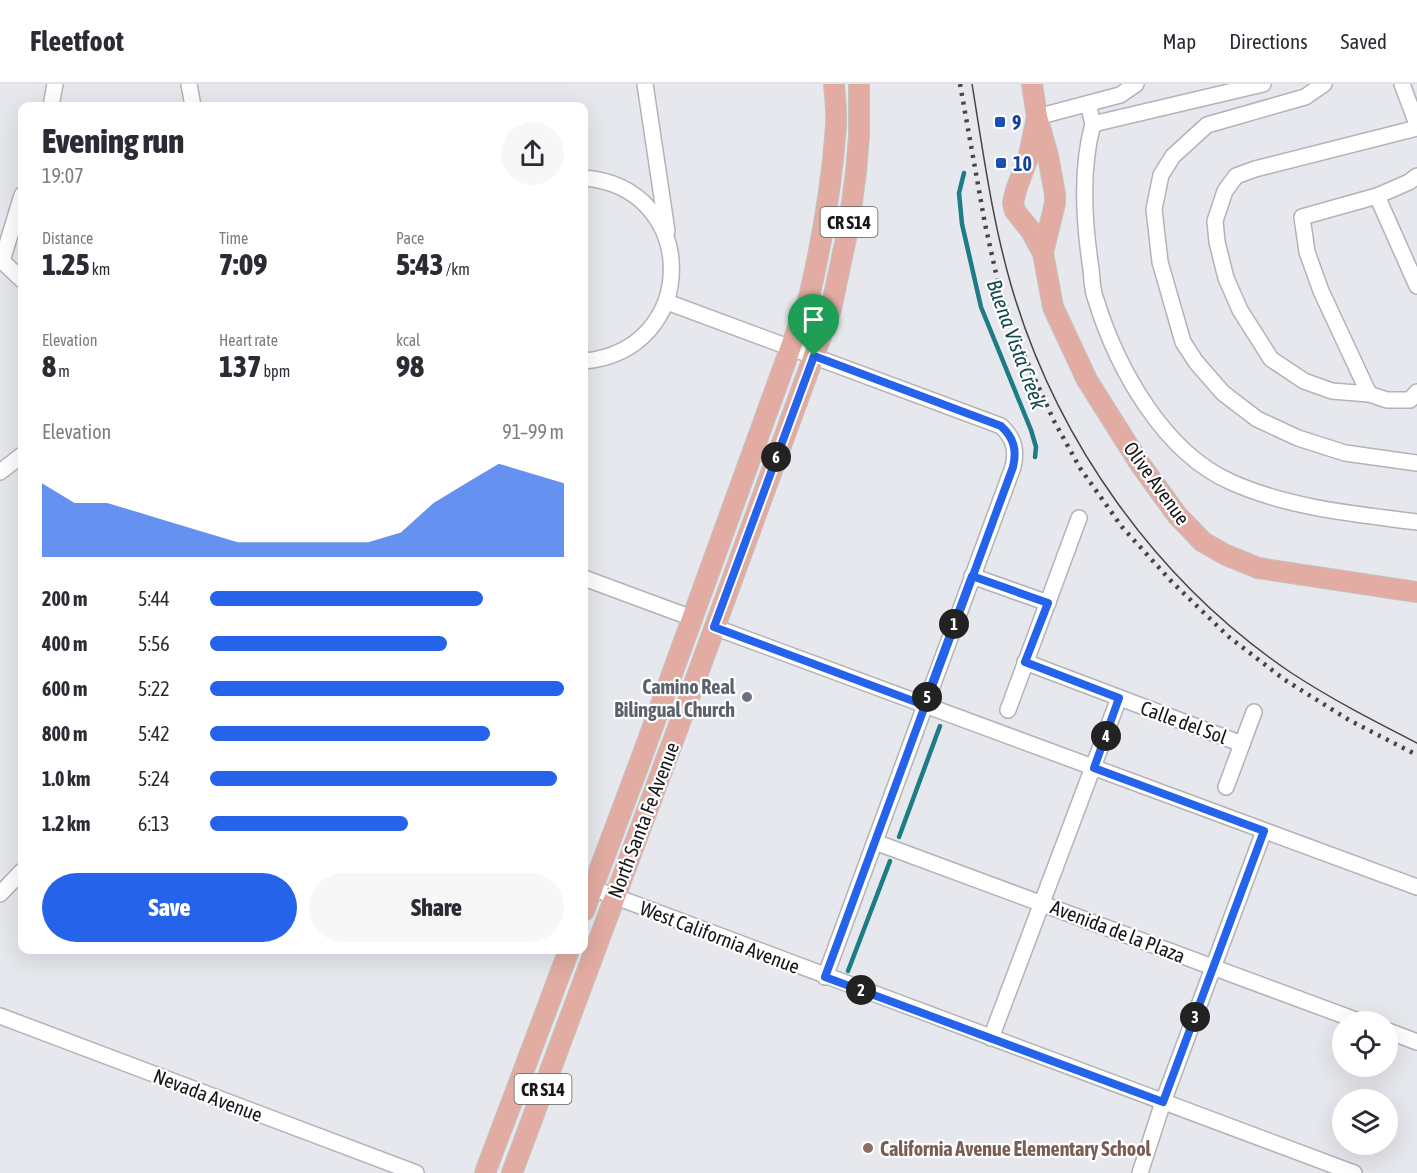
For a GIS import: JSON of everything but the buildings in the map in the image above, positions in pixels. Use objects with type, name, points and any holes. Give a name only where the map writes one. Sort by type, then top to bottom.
[{"type":"main road","name":"North Santa Fe Avenue","points":[[588,887],[692,618],[808,297],[818,258],[836,124],[834,84]]},
{"type":"main road","name":"North Santa Fe Avenue","points":[[512,1173],[831,309],[852,203],[859,136],[859,84]]},
{"type":"main road","name":"Olive Avenue","points":[[1032,84],[1037,117],[1048,156],[1055,203],[1043,253]]},
{"type":"main road","name":"Olive Avenue","points":[[1037,117],[1029,155],[1013,203],[1015,212],[1031,231],[1043,253],[1053,307],[1087,380],[1140,464],[1177,514],[1203,542],[1226,555],[1258,567],[1417,592]]},
{"type":"main road","points":[[836,124],[846,151],[844,180],[852,203]]},
{"type":"main road","points":[[1015,212],[1035,216],[1048,210],[1055,203]]},
{"type":"main road","name":"CR S14","points":[[485,1173],[567,954]]},
{"type":"main road","points":[[532,1119],[526,1114],[525,1107],[542,1056],[542,1021]]},
{"type":"street","points":[[52,102],[55,84]]},
{"type":"street","points":[[190,84],[192,102]]},
{"type":"street","points":[[588,360],[612,355],[640,340],[660,316],[667,302],[672,275],[670,248],[645,84]]},
{"type":"street","points":[[1037,117],[1120,95],[1136,84]]},
{"type":"street","points":[[1093,124],[1263,84]]},
{"type":"street","points":[[1324,84],[1305,97],[1208,125],[1173,156],[1161,175],[1154,209],[1160,262],[1184,342],[1196,362],[1222,393],[1257,419],[1298,438],[1345,453],[1417,464]]},
{"type":"street","points":[[1402,84],[1417,126],[1236,176],[1225,191],[1215,221],[1217,242],[1226,278],[1240,310],[1271,359],[1304,381],[1332,391],[1369,394],[1387,400],[1410,400],[1417,392]]},
{"type":"street","points":[[1088,104],[1093,124],[1087,146],[1085,225],[1095,298],[1116,356],[1146,405],[1174,442],[1197,461],[1229,482],[1281,501],[1346,513],[1417,522]]},
{"type":"street","points":[[1369,394],[1321,291],[1307,252],[1302,217],[1377,196],[1417,176]]},
{"type":"street","points":[[588,178],[614,184],[630,192],[644,203],[660,224],[670,248]]},
{"type":"street","points":[[1377,196],[1417,286]]},
{"type":"street","points":[[18,208],[1,262],[18,277]]},
{"type":"street","points":[[667,302],[1001,426],[1010,435],[1016,453],[1013,467],[825,977]]},
{"type":"street","points":[[0,472],[18,458]]},
{"type":"street","points":[[1008,710],[1079,519]]},
{"type":"street","points":[[972,576],[1048,603]]},
{"type":"street","points":[[588,579],[692,618]]},
{"type":"street","points":[[714,627],[1417,888]]},
{"type":"street","name":"Calle del Sol","points":[[1025,662],[1242,744]]},
{"type":"street","points":[[991,1038],[1119,698]]},
{"type":"street","points":[[1226,787],[1254,712]]},
{"type":"street","points":[[1140,1173],[1163,1102],[1264,831]]},
{"type":"street","name":"Avenida de la Plaza","points":[[874,842],[1332,1011]]},
{"type":"street","points":[[0,894],[18,875]]},
{"type":"street","name":"West California Avenue","points":[[588,887],[1354,1173]]},
{"type":"street","name":"Nevada Avenue","points":[[0,1016],[416,1173]]},
{"type":"street","points":[[1398,1035],[1417,1042]]},
{"type":"waterway","name":"Buena Vista Creek","points":[[964,173],[959,193],[962,224],[981,307],[1031,430],[1036,447],[1035,457]]},
{"type":"waterway","name":"Buena Vista Creek","points":[[899,837],[940,726]]},
{"type":"waterway","name":"Buena Vista Creek","points":[[848,971],[890,861]]},
{"type":"tram line","points":[[972,84],[998,235],[1011,285],[1030,342],[1055,398],[1084,452],[1117,502],[1155,550],[1196,595],[1241,636],[1305,682],[1417,743]]},
{"type":"railway","points":[[960,84],[985,224],[999,287],[1024,355],[1054,421],[1080,468],[1122,527],[1172,582],[1229,637],[1285,680],[1349,720],[1417,755]]},
{"type":"place","name":"9","points":[[1000,122]]},
{"type":"place","name":"10","points":[[1001,163]]},
{"type":"place","name":"Camino Real Bilingual Church","points":[[747,697]]},
{"type":"place","name":"California Avenue Elementary School","points":[[868,1148]]},
{"type":"route","points":[[814,356],[714,627],[924,705],[972,576],[1048,603],[1025,662],[1119,698],[1094,768],[1264,831],[1163,1102],[825,977],[924,705],[948,641],[972,576],[1013,467],[1016,453],[1010,435],[1001,426],[814,356]]}]
